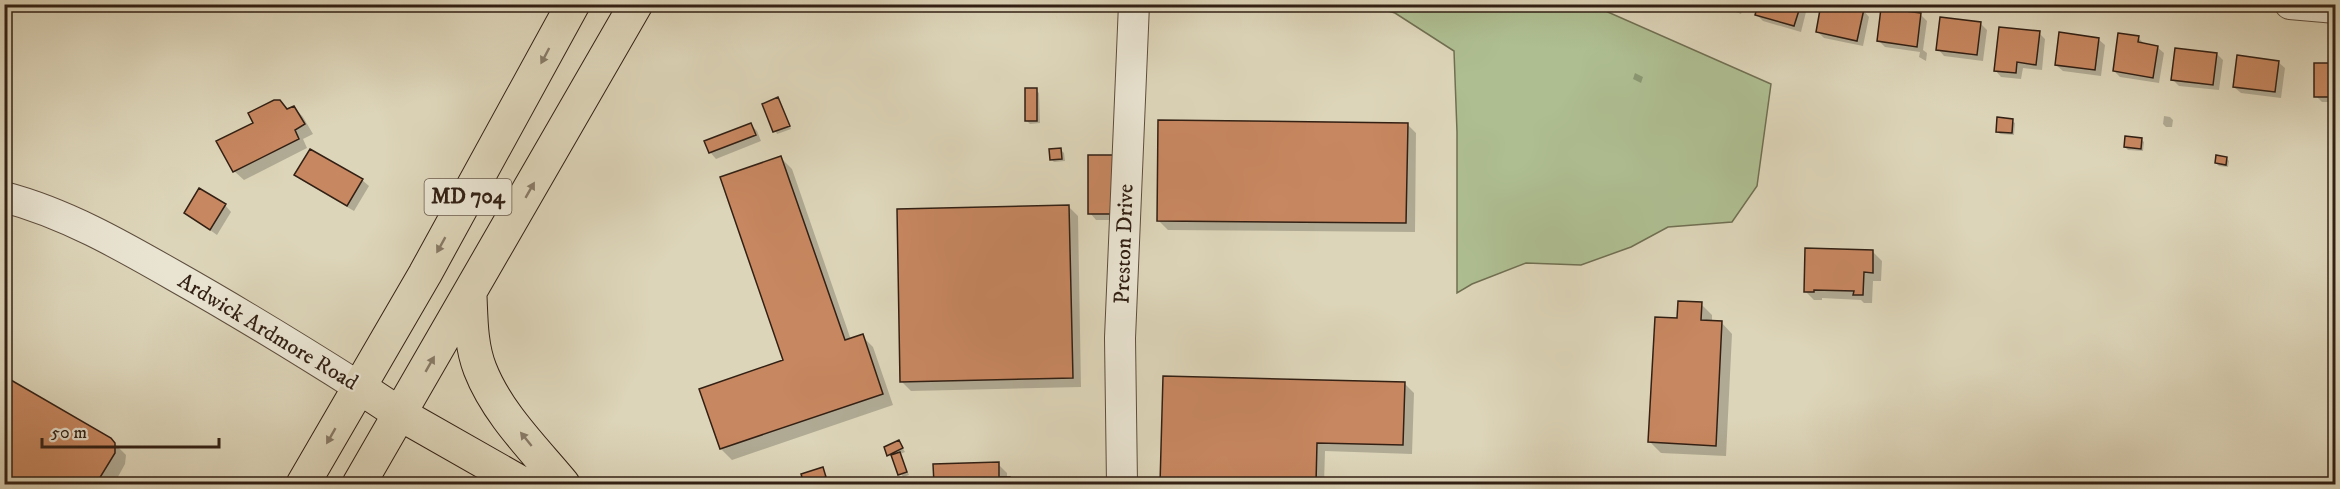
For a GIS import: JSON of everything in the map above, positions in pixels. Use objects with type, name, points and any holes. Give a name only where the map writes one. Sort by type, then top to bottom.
[{"type":"main road","name":"MD 704","points":[[303,484],[487,162],[573,4]]},
{"type":"main road","name":"MD 704","points":[[359,484],[470,296],[636,4]]},
{"type":"main road","points":[[470,296],[472,332],[479,368],[496,402],[563,484]]},
{"type":"main road","name":"Ardwick Ardmore Road","points":[[359,387],[400,414],[523,484]]},
{"type":"street","name":"Preston Drive","points":[[1122,484],[1119,361],[1134,4]]},
{"type":"street","points":[[2290,4],[2336,8]]},
{"type":"street","name":"Ardwick Ardmore Road","points":[[4,197],[59,216],[133,252],[273,332],[359,387]]},
{"type":"green space","points":[[1369,5],[1592,5],[1771,84],[1757,186],[1732,222],[1668,227],[1631,247],[1581,265],[1526,263],[1472,284],[1457,293],[1457,132],[1454,51],[1395,13]]},
{"type":"building","points":[[1758,4],[1801,4],[1794,26],[1755,15]]},
{"type":"building","points":[[1821,4],[1844,4],[1864,9],[1857,41],[1816,32]]},
{"type":"building","points":[[1881,8],[1921,13],[1917,47],[1877,41]]},
{"type":"building","points":[[1940,17],[1981,22],[1977,55],[1936,50]]},
{"type":"building","points":[[1999,27],[2040,31],[2036,65],[2017,62],[2016,73],[1994,71]]},
{"type":"building","points":[[2059,32],[2099,38],[2095,70],[2055,65]]},
{"type":"building","points":[[2118,33],[2139,36],[2138,42],[2158,46],[2153,78],[2113,71]]},
{"type":"building","points":[[2175,48],[2217,53],[2213,85],[2171,80]]},
{"type":"building","points":[[2237,55],[2279,61],[2275,92],[2233,87]]},
{"type":"building","points":[[2314,63],[2336,63],[2336,97],[2314,97]]},
{"type":"building","points":[[1025,88],[1037,88],[1037,121],[1025,121]]},
{"type":"building","points":[[778,97],[790,126],[773,132],[762,104]]},
{"type":"building","points":[[274,100],[280,100],[287,109],[294,106],[305,124],[295,130],[299,139],[233,172],[216,141],[253,123],[248,113]]},
{"type":"building","points":[[1997,117],[2013,119],[2012,133],[1996,132]]},
{"type":"building","points":[[1158,120],[1408,123],[1406,223],[1157,221]]},
{"type":"building","points":[[751,123],[756,135],[709,153],[704,141]]},
{"type":"building","points":[[2125,136],[2142,138],[2141,149],[2124,147]]},
{"type":"building","points":[[1061,148],[1062,159],[1050,160],[1049,149]]},
{"type":"building","points":[[310,149],[363,179],[347,206],[294,175]]},
{"type":"building","points":[[1088,155],[1116,155],[1116,214],[1088,214]]},
{"type":"building","points":[[2216,155],[2227,157],[2226,165],[2215,163]]},
{"type":"building","points":[[781,156],[845,340],[863,334],[883,394],[720,449],[699,389],[783,360],[720,177]]},
{"type":"building","points":[[199,188],[226,204],[210,230],[184,213]]},
{"type":"building","points":[[1069,205],[1073,378],[900,382],[897,209]]},
{"type":"building","points":[[1805,248],[1873,250],[1873,273],[1864,272],[1863,295],[1853,295],[1854,291],[1804,292]]},
{"type":"building","points":[[1678,301],[1702,302],[1701,320],[1722,321],[1716,446],[1648,442],[1655,317],[1677,318]]},
{"type":"building","points":[[4,376],[111,438],[115,443],[115,453],[96,484],[4,484]]},
{"type":"building","points":[[1163,376],[1405,382],[1403,445],[1317,443],[1316,483],[1199,480],[1199,484],[1160,484]]},
{"type":"building","points":[[899,440],[903,448],[887,456],[884,447]]},
{"type":"building","points":[[900,452],[907,472],[898,475],[891,455]]},
{"type":"building","points":[[999,462],[999,477],[1010,477],[1011,484],[934,484],[933,464]]},
{"type":"building","points":[[823,467],[826,477],[804,484],[801,474]]}]
